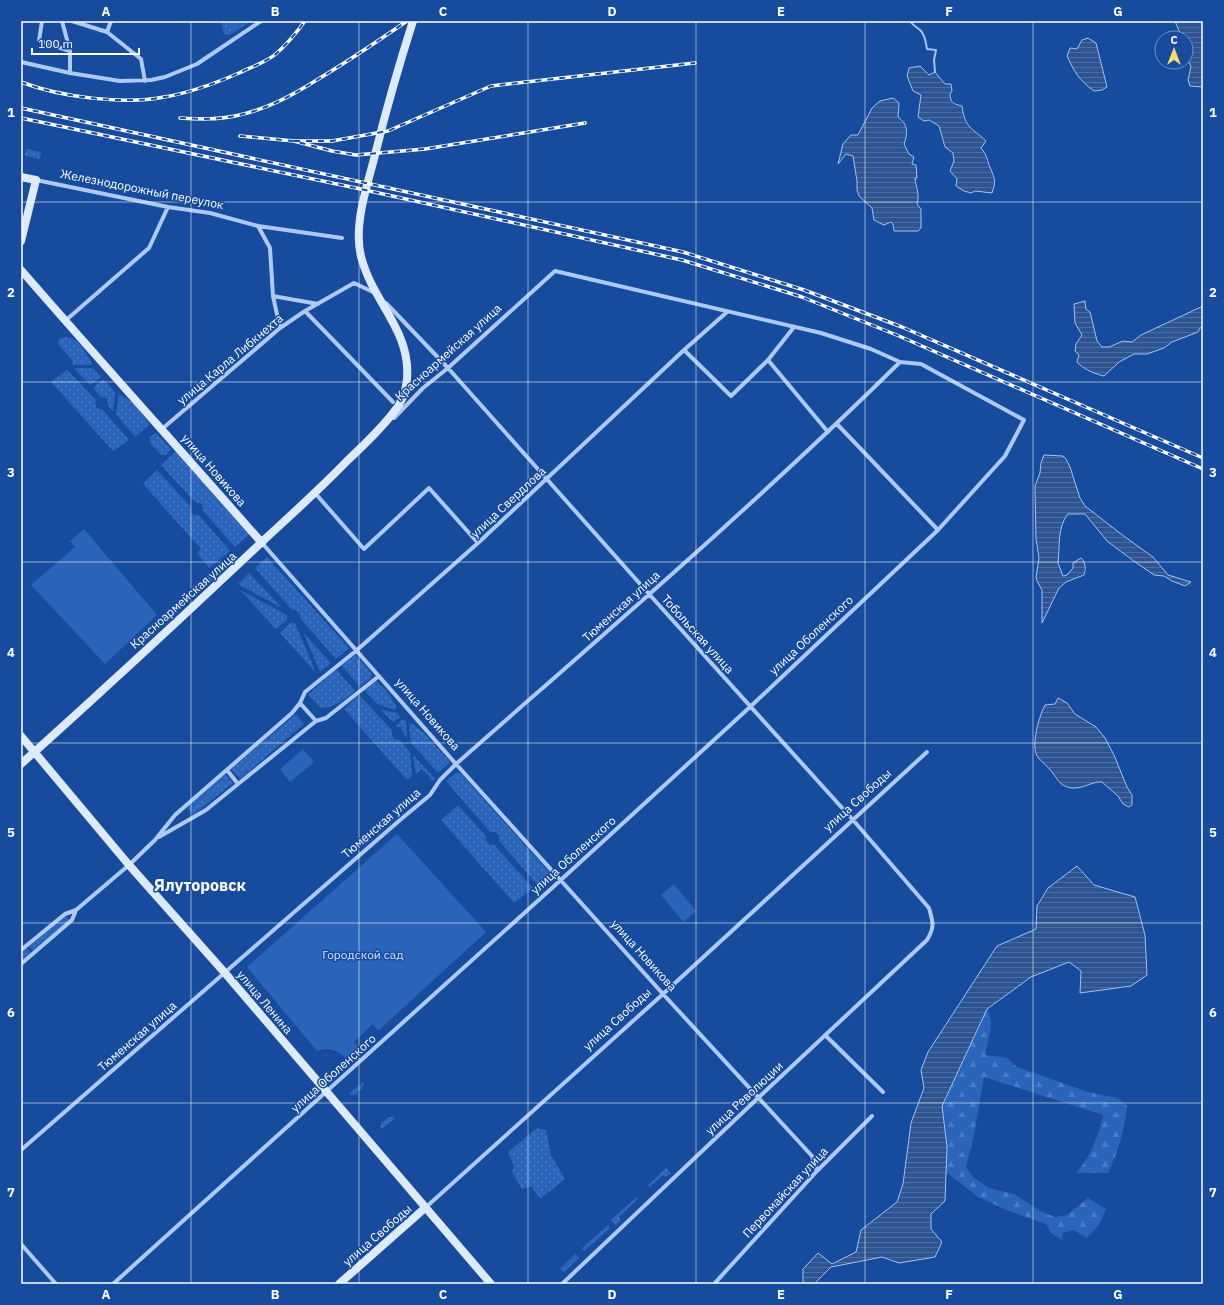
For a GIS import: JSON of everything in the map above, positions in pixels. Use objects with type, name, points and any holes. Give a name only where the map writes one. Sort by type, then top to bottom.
[{"type":"main road","name":"Красноармейская улица","points":[[21,764],[315,494],[393,414],[399,405],[407,382],[408,365],[404,344],[391,316],[370,283],[361,259],[358,235],[363,205],[381,130],[413,21]]},
{"type":"main road","name":"Железнодорожный переулок","points":[[21,177],[36,180]]},
{"type":"main road","points":[[21,241],[36,180]]},
{"type":"main road","name":"улица Новикова","points":[[21,270],[262,542]]},
{"type":"main road","name":"улица Ленина","points":[[21,736],[129,864],[225,973],[491,1284]]},
{"type":"main road","name":"улица Свободы","points":[[339,1284],[425,1208]]},
{"type":"street","points":[[42,21],[39,41],[70,51]]},
{"type":"street","points":[[62,21],[70,51],[70,73]]},
{"type":"street","points":[[72,21],[107,32],[141,59],[145,81]]},
{"type":"street","points":[[107,32],[111,21]]},
{"type":"street","points":[[21,62],[70,73],[120,81],[145,81],[165,77],[197,64],[261,21]]},
{"type":"street","name":"Железнодорожный переулок","points":[[36,180],[168,207],[210,213],[258,226],[342,238]]},
{"type":"street","points":[[65,321],[149,248],[168,207]]},
{"type":"street","points":[[258,226],[270,248],[273,296],[280,328]]},
{"type":"street","name":"Красноармейская улица","points":[[359,450],[366,446],[422,388],[448,368],[555,271],[727,312]]},
{"type":"street","name":"Тобольская улица","points":[[354,283],[376,294],[448,368],[750,707],[853,820],[929,908],[933,923]]},
{"type":"street","name":"улица Карла Либкнехта","points":[[162,429],[280,328],[305,311],[354,283]]},
{"type":"street","points":[[273,296],[318,304]]},
{"type":"street","points":[[305,311],[393,402]]},
{"type":"street","points":[[727,312],[828,335],[871,349],[900,362]]},
{"type":"street","name":"улица Свердлова","points":[[21,950],[65,914],[76,910],[129,864],[155,840],[175,816],[292,713],[305,692],[357,650],[478,543],[684,350],[727,312]]},
{"type":"street","points":[[684,350],[731,396],[768,360],[794,327]]},
{"type":"street","points":[[768,360],[828,432]]},
{"type":"street","name":"улица Оболенского","points":[[113,1284],[750,707],[938,530],[1005,456],[1024,420],[921,364],[900,362]]},
{"type":"street","name":"Тюменская улица","points":[[21,1150],[430,795],[440,780],[456,764],[649,594],[837,424],[900,362]]},
{"type":"street","points":[[837,424],[938,530]]},
{"type":"street","points":[[315,494],[364,549],[429,488],[478,543]]},
{"type":"street","name":"улица Новикова","points":[[262,542],[456,764],[663,994],[812,1156],[816,1171]]},
{"type":"street","name":"улица Свердлова","points":[[155,840],[206,810],[316,721],[326,718],[380,676]]},
{"type":"street","points":[[300,702],[316,721]]},
{"type":"street","name":"улица Свободы","points":[[425,1208],[663,994],[927,752]]},
{"type":"street","points":[[227,770],[238,784]]},
{"type":"street","name":"улица Свердлова","points":[[21,964],[72,920],[76,910]]},
{"type":"street","name":"улица Революции","points":[[562,1284],[926,940],[931,933],[933,923]]},
{"type":"street","points":[[27,945],[34,953]]},
{"type":"street","points":[[825,1035],[883,1092]]},
{"type":"street","name":"Первомайская улица","points":[[714,1284],[816,1171],[872,1116]]},
{"type":"street","points":[[21,1244],[56,1284]]},
{"type":"green space","points":[[221,21],[251,21],[230,35],[224,34]]},
{"type":"green space","points":[[26,149],[41,152],[40,159],[25,156]]},
{"type":"green space","points":[[67,337],[76,341],[82,347],[92,363],[91,365],[72,365],[73,361],[58,344],[60,338]]},
{"type":"green space","points":[[74,368],[93,368],[101,377],[90,385]]},
{"type":"green space","points":[[67,370],[96,400],[95,404],[97,408],[103,410],[129,440],[113,451],[51,382]]},
{"type":"green space","points":[[103,379],[115,392],[113,412],[108,405],[107,399],[101,397],[93,388]]},
{"type":"green space","points":[[119,394],[133,403],[150,424],[135,437],[116,414]]},
{"type":"green space","points":[[156,433],[171,449],[166,455],[161,455],[150,443],[150,437]]},
{"type":"green space","points":[[176,451],[250,534],[235,547],[203,511],[202,504],[195,502],[161,465]]},
{"type":"green space","points":[[157,470],[191,507],[192,514],[199,515],[230,551],[209,568],[197,553],[201,549],[143,484]]},
{"type":"green space","points":[[84,529],[157,615],[105,664],[31,585],[75,547],[70,541]]},
{"type":"green space","points":[[232,554],[237,559],[208,585],[205,581],[205,577]]},
{"type":"green space","points":[[267,557],[349,648],[336,659],[300,618],[300,614],[296,610],[292,610],[255,568]]},
{"type":"green space","points":[[249,573],[282,608],[238,584]]},
{"type":"green space","points":[[240,590],[287,615],[287,620],[276,629]]},
{"type":"green space","points":[[290,623],[295,623],[316,673],[280,633]]},
{"type":"green space","points":[[303,632],[331,663],[320,672]]},
{"type":"green space","points":[[355,654],[372,674],[371,678],[360,687],[341,665]]},
{"type":"green space","points":[[336,669],[355,691],[335,705],[321,708],[308,695]]},
{"type":"green space","points":[[376,681],[385,689],[397,707],[395,710],[377,704],[364,690]]},
{"type":"green space","points":[[359,695],[392,730],[392,736],[394,739],[401,741],[410,752],[412,776],[407,780],[344,709]]},
{"type":"green space","points":[[381,710],[397,713],[400,717],[393,722]]},
{"type":"green space","points":[[296,714],[304,724],[240,779],[231,769]]},
{"type":"green space","points":[[402,719],[406,721],[407,739],[401,727],[396,726]]},
{"type":"green space","points":[[411,723],[425,734],[450,762],[438,773],[411,743],[409,726]]},
{"type":"green space","points":[[303,749],[314,762],[290,782],[280,769]]},
{"type":"green space","points":[[413,755],[435,779],[432,781],[421,769],[416,774]]},
{"type":"green space","points":[[456,773],[460,773],[549,872],[537,884],[499,841],[499,835],[495,832],[490,832],[446,781]]},
{"type":"green space","points":[[225,774],[233,783],[193,815],[187,808]]},
{"type":"green space","points":[[458,805],[486,836],[485,839],[488,843],[494,845],[533,888],[514,903],[441,820]]},
{"type":"green space","name":"Городской сад","points":[[397,834],[486,932],[378,1031],[373,1024],[354,1042],[359,1048],[347,1059],[334,1050],[326,1049],[317,1051],[247,967]]},
{"type":"green space","points":[[674,884],[696,911],[683,922],[661,895]]},
{"type":"green space","points":[[65,915],[70,920],[34,951],[29,946]]},
{"type":"green space","points":[[26,947],[31,953],[21,961],[21,952]]},
{"type":"green space","points":[[987,1009],[991,1026],[985,1055],[1007,1058],[1017,1067],[1088,1092],[1118,1098],[1127,1106],[1125,1123],[1115,1157],[1108,1173],[1076,1173],[1086,1160],[1093,1146],[1103,1115],[984,1077],[974,1135],[966,1167],[973,1177],[989,1188],[1014,1194],[1040,1211],[1055,1217],[1067,1215],[1088,1198],[1106,1209],[1099,1225],[1087,1238],[1073,1230],[1063,1233],[1062,1240],[1051,1233],[1046,1224],[1009,1211],[978,1197],[946,1172],[947,1147],[942,1106]]},
{"type":"green space","points":[[363,1082],[362,1089],[358,1091],[357,1094],[351,1095],[350,1093]]},
{"type":"green space","points":[[394,1116],[394,1119],[382,1129],[380,1127],[382,1122],[387,1118]]},
{"type":"green space","points":[[537,1128],[546,1130],[551,1155],[565,1179],[540,1199],[531,1186],[522,1189],[512,1172],[514,1166],[508,1152]]},
{"type":"green space","points":[[666,1168],[671,1173],[666,1177],[663,1175],[650,1187],[648,1185]]},
{"type":"green space","points":[[636,1197],[638,1199],[619,1217],[621,1220],[616,1225],[611,1220]]},
{"type":"green space","points":[[608,1225],[610,1228],[584,1251],[582,1248]]},
{"type":"green space","points":[[575,1254],[579,1258],[564,1272],[560,1269]]},
{"type":"shaded area","points":[[1175,21],[1203,21],[1203,87],[1190,86],[1188,80],[1190,70],[1194,70],[1194,30],[1179,30]]},
{"type":"shaded area","points":[[1088,38],[1096,43],[1107,87],[1102,90],[1094,91],[1081,80],[1067,56],[1070,48],[1077,49],[1082,40]]},
{"type":"shaded area","points":[[920,66],[929,75],[935,72],[945,84],[951,84],[952,91],[950,97],[952,101],[955,104],[962,106],[967,123],[986,141],[981,148],[986,156],[994,179],[992,193],[975,191],[971,193],[956,186],[957,179],[950,171],[954,161],[953,153],[945,147],[939,126],[929,120],[924,121],[918,117],[921,95],[913,91],[907,76],[909,68]]},
{"type":"shaded area","points":[[893,98],[899,103],[898,117],[904,123],[906,129],[904,144],[909,154],[914,157],[912,164],[916,165],[917,178],[915,178],[918,194],[917,204],[921,209],[921,228],[918,231],[894,231],[893,224],[891,222],[884,225],[874,220],[872,208],[859,196],[857,190],[853,156],[846,154],[838,164],[843,144],[851,135],[858,135],[872,108],[880,101]]},
{"type":"shaded area","points":[[1085,301],[1086,309],[1090,312],[1097,341],[1102,347],[1109,347],[1123,341],[1132,342],[1141,335],[1203,306],[1203,327],[1200,328],[1198,332],[1172,342],[1164,348],[1147,354],[1134,354],[1119,362],[1104,376],[1089,371],[1077,362],[1079,355],[1075,351],[1076,344],[1082,335],[1075,323],[1074,304]]},
{"type":"shaded area","points":[[1044,455],[1063,456],[1066,459],[1080,498],[1085,506],[1153,557],[1168,575],[1191,582],[1185,586],[1164,576],[1154,575],[1107,541],[1085,514],[1068,514],[1062,525],[1058,563],[1063,576],[1067,575],[1073,568],[1073,563],[1081,558],[1085,564],[1085,573],[1084,575],[1066,582],[1059,588],[1042,623],[1042,590],[1036,577],[1039,558],[1036,539],[1035,486]]},
{"type":"shaded area","points":[[1058,698],[1067,703],[1075,714],[1096,727],[1105,738],[1132,795],[1132,805],[1129,807],[1123,804],[1118,796],[1102,782],[1076,788],[1065,786],[1060,783],[1037,756],[1035,751],[1035,738],[1040,716],[1045,705],[1055,704]]},
{"type":"shaded area","points":[[1077,866],[1094,885],[1135,897],[1145,935],[1147,975],[1131,986],[1080,993],[1081,971],[1069,962],[1031,977],[987,1009],[942,1106],[947,1147],[945,1201],[931,1214],[931,1229],[942,1242],[935,1257],[899,1263],[882,1257],[831,1267],[814,1284],[807,1284],[803,1282],[803,1269],[818,1253],[832,1264],[856,1252],[861,1230],[897,1202],[903,1184],[911,1123],[924,1088],[921,1070],[928,1052],[997,946],[1036,929],[1037,906],[1048,888]]},
{"type":"waterway","points":[[910,21],[923,34],[927,49],[936,50],[934,60],[935,72]]},
{"type":"waterway","points":[[1068,21],[1079,21]]},
{"type":"railway","points":[[21,82],[54,92],[111,100],[148,99],[174,95],[212,84],[269,59],[284,46],[305,21]]},
{"type":"railway","points":[[180,118],[221,118],[258,110],[268,106],[310,84],[407,21]]},
{"type":"railway","points":[[294,141],[332,141],[388,131],[491,86],[695,63]]},
{"type":"railway","points":[[21,108],[683,252],[804,290],[902,327],[1203,458]]},
{"type":"railway","points":[[21,118],[356,188],[682,260],[802,297],[899,336],[1203,469]]},
{"type":"railway","points":[[240,136],[294,141],[332,151],[356,155],[425,149],[585,123]]},
{"type":"district","name":"Ялуторовск","points":[[200,885]]}]
